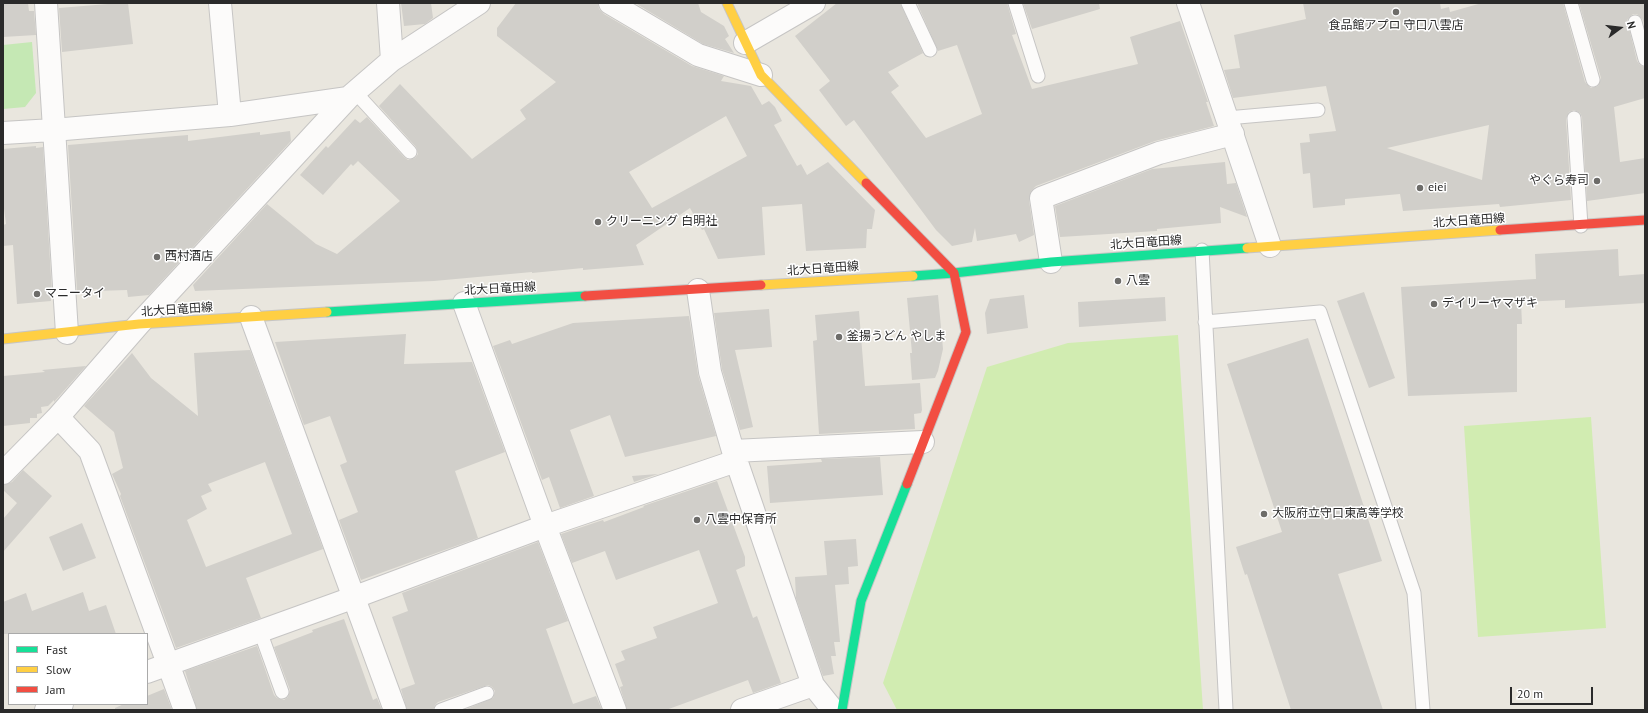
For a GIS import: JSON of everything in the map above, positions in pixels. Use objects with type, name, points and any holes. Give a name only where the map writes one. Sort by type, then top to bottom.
[{"type":"main road","points":[[727,3],[760,75],[954,273],[966,332],[862,601],[842,710]]},
{"type":"main road","name":"北大日竜田線","points":[[3,339],[140,324],[954,273],[1051,262],[1202,250],[1581,226],[1645,220]]},
{"type":"street","points":[[46,3],[53,130],[68,333]]},
{"type":"street","points":[[220,3],[230,115]]},
{"type":"street","points":[[388,3],[392,60]]},
{"type":"street","points":[[3,473],[58,417],[140,324],[351,95],[392,60],[479,3]]},
{"type":"street","points":[[610,3],[698,55],[760,75]]},
{"type":"street","points":[[745,43],[814,3]]},
{"type":"street","points":[[1188,3],[1270,246]]},
{"type":"street","points":[[3,133],[230,115],[351,95]]},
{"type":"street","points":[[1051,262],[1041,198],[1230,126]]},
{"type":"street","points":[[698,290],[710,372],[734,456],[814,685],[833,710]]},
{"type":"street","points":[[464,303],[545,526],[615,710]]},
{"type":"street","points":[[251,317],[396,710]]},
{"type":"street","points":[[58,417],[90,451],[185,710]]},
{"type":"street","points":[[148,672],[355,598],[734,456],[923,442]]},
{"type":"street","points":[[742,710],[814,685]]},
{"type":"street","points":[[46,710],[59,705]]},
{"type":"lane","points":[[908,3],[930,50]]},
{"type":"lane","points":[[1015,3],[1038,76]]},
{"type":"lane","points":[[1571,3],[1593,80]]},
{"type":"lane","points":[[1634,22],[1645,59]]},
{"type":"lane","points":[[351,95],[410,152]]},
{"type":"lane","points":[[1230,126],[1318,110]]},
{"type":"lane","points":[[1574,118],[1581,226]]},
{"type":"lane","points":[[1202,250],[1226,710]]},
{"type":"lane","points":[[1205,322],[1320,312],[1414,593],[1423,710]]},
{"type":"lane","points":[[260,631],[282,692]]},
{"type":"lane","points":[[441,710],[487,693]]},
{"type":"green space","points":[[32,42],[36,93],[25,107],[3,109],[3,45]]},
{"type":"green space","points":[[1178,335],[1203,710],[897,710],[883,683],[987,367],[1068,343]]},
{"type":"green space","points":[[1591,417],[1606,628],[1478,637],[1464,426]]},
{"type":"building","points":[[3,3],[28,3],[29,11],[34,11],[36,35],[3,37]]},
{"type":"building","points":[[128,3],[133,44],[62,52],[59,8]]},
{"type":"building","points":[[401,3],[431,3],[433,18],[425,24],[404,26]]},
{"type":"building","points":[[516,3],[598,3],[599,9],[604,14],[692,66],[724,76],[721,81],[751,86],[762,105],[769,101],[775,107],[782,121],[774,125],[797,166],[801,164],[807,175],[828,162],[875,210],[872,229],[867,229],[866,248],[806,251],[802,204],[762,207],[765,255],[718,259],[704,229],[702,230],[690,208],[636,245],[644,265],[583,270],[583,268],[434,281],[195,291],[193,285],[267,204],[316,244],[337,254],[400,201],[358,161],[353,166],[351,164],[323,195],[300,175],[326,146],[328,148],[355,119],[360,123],[367,117],[404,157],[408,160],[415,158],[418,154],[416,147],[379,106],[400,84],[472,159],[526,119],[520,110],[556,82],[497,36],[497,28]],"holes":[[[726,116],[747,156],[652,208],[629,172]]]},
{"type":"building","points":[[635,3],[698,3],[701,12],[724,26],[729,36],[725,39],[734,53],[703,44]]},
{"type":"building","points":[[837,3],[900,3],[923,53],[888,72],[899,86],[891,92],[926,138],[982,114],[957,45],[938,51],[917,3],[1007,3],[1016,34],[1012,35],[1032,89],[1138,64],[1130,37],[1180,21],[1208,102],[1206,102],[1214,126],[1155,141],[1036,186],[1032,190],[1029,200],[1034,235],[1019,242],[1016,234],[977,241],[975,228],[972,242],[952,246],[936,230],[854,120],[846,126],[819,90],[830,81],[795,36]]},
{"type":"building","points":[[1023,3],[1099,3],[1100,9],[1032,29]]},
{"type":"building","points":[[1303,3],[1440,3],[1441,9],[1449,7],[1450,12],[1482,3],[1563,3],[1585,82],[1591,88],[1598,86],[1601,78],[1579,3],[1645,3],[1645,28],[1643,20],[1637,14],[1633,14],[1627,20],[1637,61],[1640,65],[1645,67],[1645,98],[1614,107],[1620,162],[1645,158],[1645,193],[1587,201],[1582,117],[1580,113],[1574,110],[1569,112],[1566,119],[1571,200],[1500,207],[1499,204],[1403,211],[1400,194],[1345,199],[1345,205],[1313,208],[1310,173],[1303,174],[1300,143],[1310,142],[1309,134],[1336,131],[1326,86],[1233,98],[1224,70],[1240,68],[1234,35],[1306,19]],"holes":[[[1489,125],[1482,180],[1387,148]]]},
{"type":"building","points":[[290,131],[291,141],[149,295],[128,297],[127,290],[97,291],[97,289],[77,291],[68,145],[188,135],[188,141],[260,132],[260,135]]},
{"type":"building","points":[[36,146],[36,148],[43,147],[52,293],[50,294],[51,301],[17,304],[13,245],[3,246],[3,225],[6,224],[3,201],[3,149]]},
{"type":"building","points":[[1225,162],[1227,184],[1236,183],[1247,217],[1220,207],[1221,223],[1157,229],[1157,231],[1060,237],[1055,206],[1152,169]]},
{"type":"building","points":[[1618,249],[1619,276],[1645,274],[1645,303],[1565,308],[1565,300],[1521,302],[1522,324],[1517,324],[1517,392],[1408,396],[1401,287],[1536,279],[1535,254]]},
{"type":"building","points":[[1364,292],[1395,378],[1369,388],[1337,301]]},
{"type":"building","points":[[938,295],[943,349],[938,371],[935,378],[912,380],[910,353],[912,353],[907,298]]},
{"type":"building","points":[[1024,295],[1028,328],[987,334],[985,313],[990,299]]},
{"type":"building","points":[[1165,297],[1166,321],[1079,327],[1078,302]]},
{"type":"building","points":[[769,309],[772,347],[735,350],[753,427],[740,430],[722,369],[714,313]]},
{"type":"building","points":[[859,311],[865,386],[920,383],[922,410],[921,413],[914,414],[915,429],[819,434],[813,341],[817,340],[815,315]]},
{"type":"building","points":[[689,316],[698,375],[716,436],[625,457],[610,415],[570,430],[594,496],[560,508],[549,477],[542,480],[493,346],[510,340],[512,344],[573,323]]},
{"type":"building","points":[[406,334],[404,364],[472,362],[505,452],[455,471],[478,538],[361,580],[339,520],[358,512],[340,465],[347,462],[330,416],[304,425],[275,342]]},
{"type":"building","points":[[1308,338],[1382,561],[1338,574],[1383,710],[1291,710],[1247,574],[1245,575],[1236,547],[1282,532],[1227,364]]},
{"type":"building","points":[[250,350],[323,549],[246,578],[261,618],[176,648],[120,496],[121,494],[112,474],[123,468],[114,432],[84,406],[132,353],[151,378],[198,416],[194,353]],"holes":[[[265,462],[292,534],[206,567],[187,520],[207,509],[201,496],[212,491],[208,484]]]},
{"type":"building","points":[[86,366],[54,402],[54,400],[48,406],[41,407],[42,413],[37,414],[37,418],[30,418],[30,423],[3,426],[3,376],[45,372],[42,370]]},
{"type":"building","points":[[880,457],[883,495],[770,503],[767,466],[822,462],[821,459]]},
{"type":"building","points":[[23,470],[52,496],[3,552],[3,519],[17,503],[3,490],[3,485],[12,482]]},
{"type":"building","points":[[658,474],[634,482],[632,476]]},
{"type":"building","points":[[717,481],[745,557],[745,566],[736,570],[753,618],[757,616],[781,683],[753,693],[748,680],[666,710],[627,710],[620,687],[623,686],[615,664],[625,660],[621,651],[657,638],[653,627],[718,603],[699,550],[616,580],[605,551],[572,563],[561,534],[603,520],[604,522],[644,507],[643,506]]},
{"type":"building","points":[[82,523],[96,558],[63,571],[49,537]]},
{"type":"building","points":[[856,539],[858,566],[848,567],[849,584],[835,585],[840,642],[834,642],[836,656],[831,656],[834,674],[823,676],[796,598],[795,577],[827,575],[824,541]]},
{"type":"building","points":[[538,542],[568,621],[546,629],[573,704],[596,696],[602,710],[464,710],[493,698],[495,691],[488,685],[438,702],[433,710],[407,710],[401,689],[415,684],[392,617],[408,611],[402,593]]},
{"type":"building","points":[[83,592],[89,611],[106,605],[116,633],[3,634],[3,602],[26,593],[32,611]]},
{"type":"building","points":[[344,619],[373,700],[377,698],[382,710],[197,710],[185,671],[257,646],[274,695],[277,698],[284,700],[288,697],[290,690],[274,647],[313,632],[312,630]]},
{"type":"building","points":[[164,689],[172,710],[115,710],[115,708],[122,705],[148,705],[148,696]]},
{"type":"traffic: fast","points":[[913,276],[1051,262],[1247,248]]},
{"type":"traffic: fast","points":[[327,312],[585,296]]},
{"type":"traffic: fast","points":[[842,710],[861,601],[907,484]]},
{"type":"traffic: slow","points":[[727,3],[761,75],[866,183]]},
{"type":"traffic: slow","points":[[1247,248],[1500,230]]},
{"type":"traffic: slow","points":[[761,285],[913,276]]},
{"type":"traffic: slow","points":[[3,339],[139,324],[327,312]]},
{"type":"traffic: jam","points":[[866,183],[954,273],[966,332],[907,484]]},
{"type":"traffic: jam","points":[[1500,230],[1645,220]]},
{"type":"traffic: jam","points":[[585,296],[761,285]]},
{"type":"place","name":"食品館アプロ 守口八雲店","points":[[1396,12]]},
{"type":"place","name":"やぐら寿司","points":[[1597,181]]},
{"type":"place","name":"eiei","points":[[1420,188]]},
{"type":"place","name":"クリーニング 白明社","points":[[598,222]]},
{"type":"place","name":"西村酒店","points":[[157,257]]},
{"type":"place","name":"八雲","points":[[1118,281]]},
{"type":"place","name":"マニータイ","points":[[37,294]]},
{"type":"place","name":"デイリーヤマザキ","points":[[1434,304]]},
{"type":"place","name":"釜揚うどん やしま","points":[[839,337]]},
{"type":"place","name":"大阪府立守口東高等学校","points":[[1264,514]]},
{"type":"place","name":"八雲中保育所","points":[[697,520]]}]
